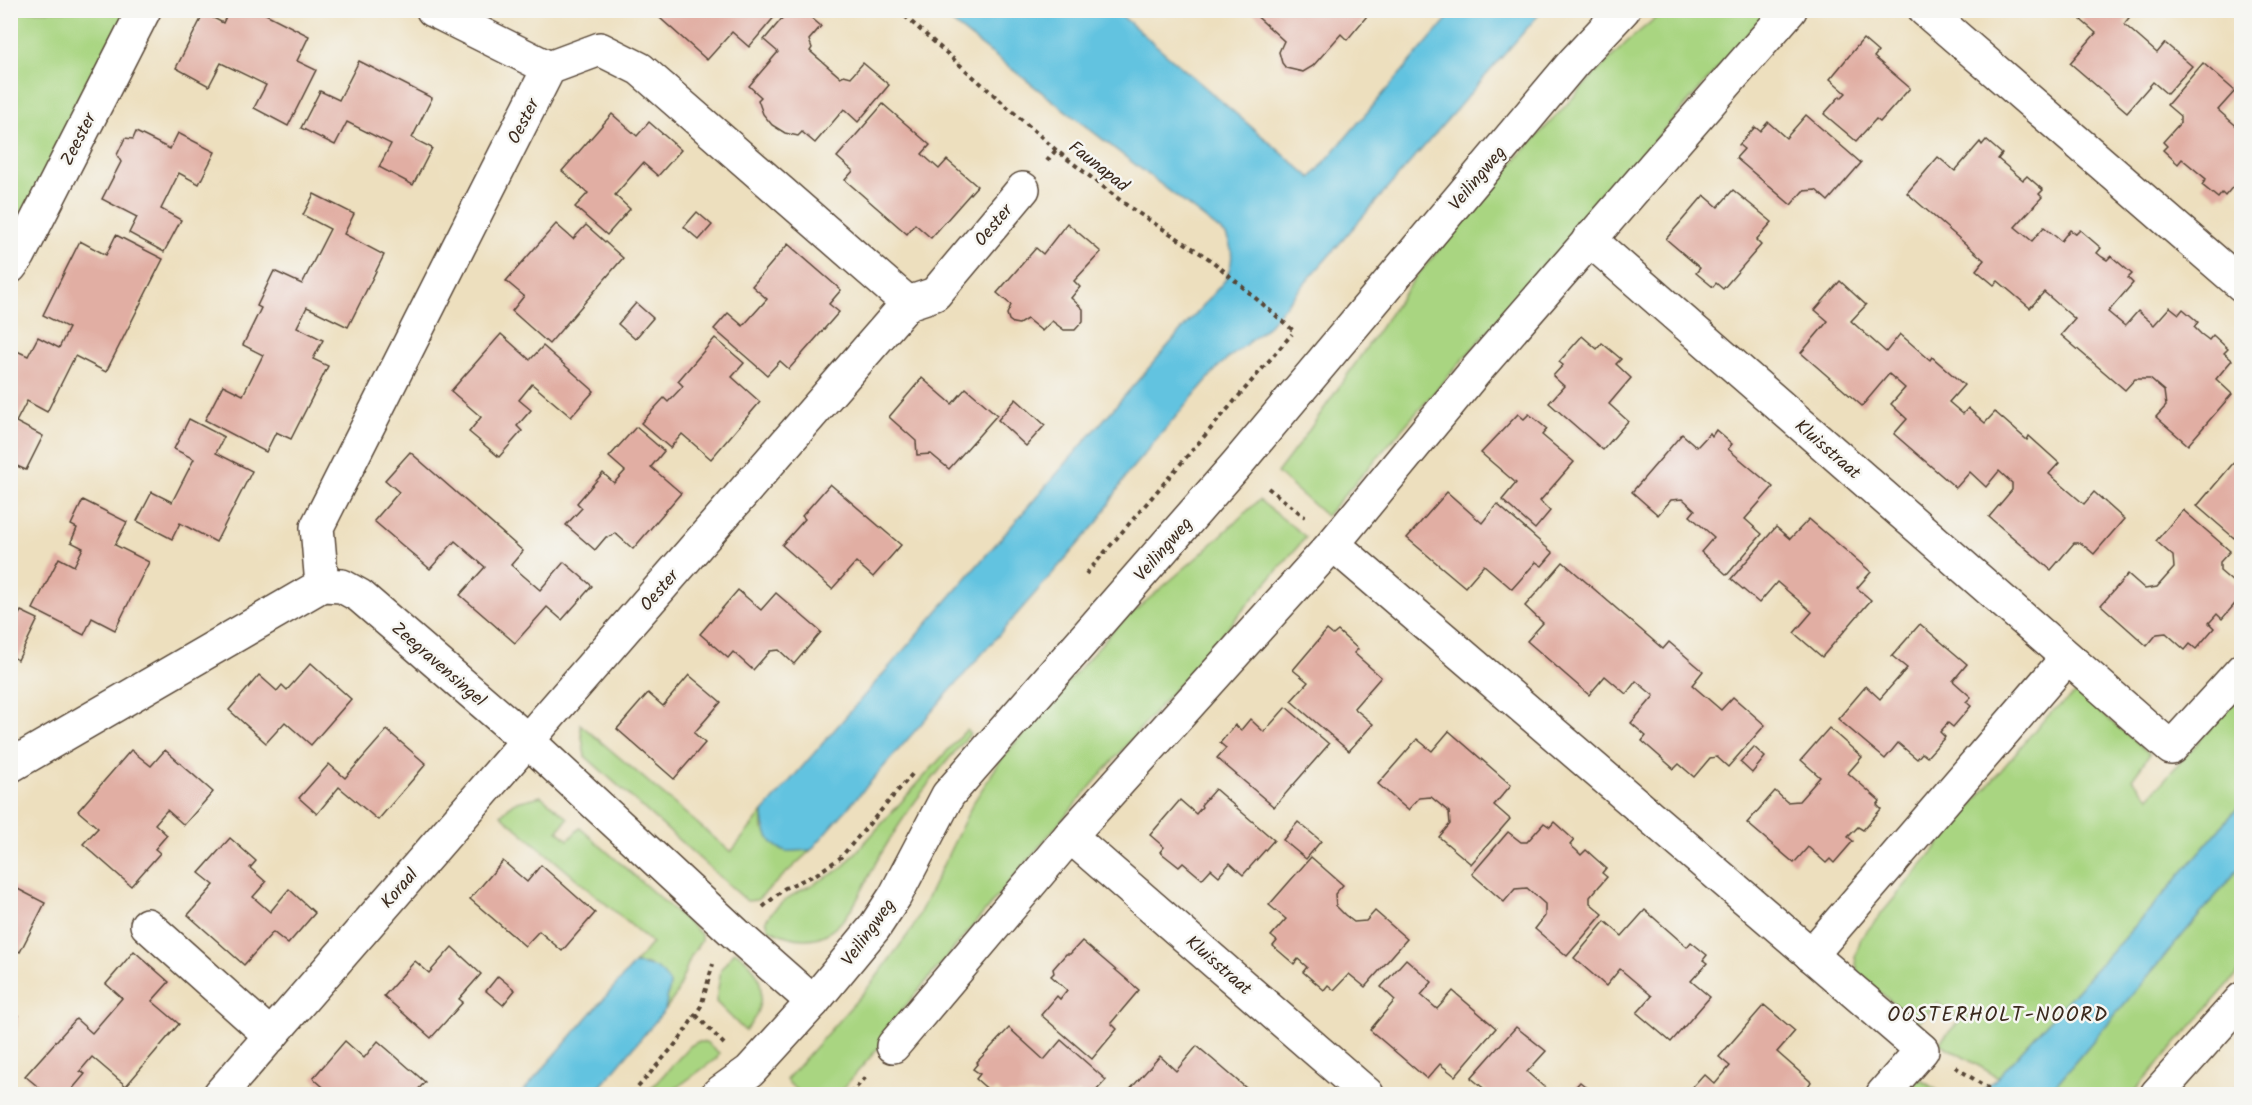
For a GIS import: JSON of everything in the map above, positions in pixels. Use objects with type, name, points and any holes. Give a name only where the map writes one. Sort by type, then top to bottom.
[{"type":"street","name":"Zeester","points":[[10,267],[19,255],[144,10]]},
{"type":"street","points":[[433,10],[549,68],[600,49],[640,69],[908,303]]},
{"type":"street","name":"Veilingweg","points":[[718,1095],[750,1071],[813,1002],[879,920],[895,896],[948,795],[1237,464],[1574,62],[1623,10]]},
{"type":"street","points":[[893,1046],[1070,836],[1333,544],[1473,374],[1790,10]]},
{"type":"street","points":[[1925,10],[2241,285]]},
{"type":"street","name":"Oester","points":[[322,585],[317,527],[549,68]]},
{"type":"street","name":"Oester","points":[[528,741],[908,303],[935,294],[1023,189]]},
{"type":"street","name":"Kluisstraat","points":[[1589,239],[2171,748],[2241,670]]},
{"type":"street","points":[[1333,544],[1922,1050],[1883,1095]]},
{"type":"street","points":[[10,766],[322,585]]},
{"type":"street","name":"Zeegravensingel","points":[[322,585],[342,586],[360,596],[528,741],[736,934],[813,1002]]},
{"type":"street","points":[[1810,956],[2067,658]]},
{"type":"street","name":"Koraal","points":[[220,1095],[528,741]]},
{"type":"street","name":"Kluisstraat","points":[[1070,836],[1367,1095]]},
{"type":"street","points":[[147,926],[271,1036]]},
{"type":"street","points":[[2157,1095],[2241,999]]},
{"type":"path","name":"Faunapad","points":[[898,10],[1056,150],[1129,207],[1211,260],[1294,331],[1081,580]]},
{"type":"path","points":[[632,1095],[679,1040],[696,1015],[704,998],[713,964],[736,934],[778,893],[792,884],[821,872],[840,858],[918,768]]},
{"type":"path","points":[[1966,1072],[1997,1095]]},
{"type":"green space","points":[[11,11],[127,11],[11,241]]},
{"type":"green space","points":[[1664,11],[1768,11],[1326,516],[1277,473],[1414,279],[1508,168],[1592,77],[1628,41]]},
{"type":"green space","points":[[1259,500],[1306,537],[1060,822],[882,1034],[886,1039],[838,1094],[800,1094],[786,1080],[872,983],[912,929],[973,803],[1002,758],[1116,627],[1201,554]]},
{"type":"green space","points":[[2077,693],[2150,754],[2132,779],[2149,797],[2241,694],[2241,804],[2164,894],[1998,1077],[1939,1043],[1960,1020],[1938,1003],[1918,1023],[1858,975],[1855,957],[1861,938],[2038,726],[2054,710]]},
{"type":"green space","points":[[580,724],[731,852],[763,812],[763,829],[787,851],[811,850],[757,900],[747,901],[585,756]]},
{"type":"green space","points":[[966,730],[970,734],[907,813],[843,920],[826,934],[812,939],[790,937],[769,929],[766,920],[773,910],[791,896],[842,868]]},
{"type":"green space","points":[[541,796],[568,818],[558,831],[568,840],[580,828],[701,934],[701,941],[691,956],[676,995],[665,1010],[670,984],[650,965],[634,964],[652,943],[501,815],[513,803]]},
{"type":"green space","points":[[2241,866],[2241,970],[2132,1094],[2048,1094]]},
{"type":"green space","points":[[735,951],[756,972],[761,989],[759,1007],[745,1031],[716,1002],[721,969]]},
{"type":"green space","points":[[697,1042],[706,1042],[719,1053],[717,1058],[668,1094],[646,1094],[690,1046]]},
{"type":"green space","points":[[1919,1079],[1943,1094],[1905,1094]]},
{"type":"water","points":[[937,11],[1116,11],[1311,178],[1454,11],[1542,11],[1266,328],[1219,366],[1127,474],[1100,519],[811,850],[786,851],[775,845],[768,836],[763,812],[1226,279],[1231,262],[1231,252],[1226,235]]},
{"type":"water","points":[[2241,804],[2241,866],[2048,1094],[1978,1094],[1998,1077],[2164,894]]},
{"type":"water","points":[[634,964],[656,968],[666,978],[670,984],[665,1010],[594,1094],[521,1094]]},
{"type":"building","points":[[229,10],[258,10],[309,36],[297,61],[316,70],[288,126],[254,108],[266,85],[221,63],[209,86],[176,68],[204,13],[223,23]]},
{"type":"building","points":[[651,10],[771,10],[776,15],[749,47],[732,32],[707,60]]},
{"type":"building","points":[[789,10],[802,10],[821,26],[809,40],[812,48],[810,51],[840,77],[844,75],[851,77],[863,63],[889,85],[858,122],[844,109],[815,143],[802,132],[798,136],[785,133],[772,125],[763,114],[758,100],[761,97],[749,86],[778,52],[764,40]]},
{"type":"building","points":[[1250,10],[1372,10],[1347,40],[1341,34],[1313,66],[1303,72],[1286,68],[1279,52],[1284,41]]},
{"type":"building","points":[[2090,10],[2128,10],[2132,14],[2124,24],[2157,53],[2165,43],[2192,66],[2167,94],[2153,82],[2127,112],[2070,63],[2096,33],[2081,20]]},
{"type":"building","points":[[1863,39],[1878,52],[1874,57],[1910,88],[1880,122],[1876,119],[1856,141],[1824,114],[1840,96],[1841,98],[1846,93],[1830,79]]},
{"type":"building","points":[[359,61],[432,98],[412,138],[432,148],[413,185],[379,167],[391,144],[347,122],[335,145],[301,128],[320,91],[339,100]]},
{"type":"building","points":[[2203,63],[2235,91],[2218,110],[2241,130],[2241,177],[2225,196],[2222,193],[2218,198],[2202,185],[2206,179],[2182,159],[2178,164],[2163,150],[2167,146],[2163,142],[2180,123],[2180,116],[2167,105]]},
{"type":"building","points":[[883,104],[930,145],[922,154],[939,169],[947,160],[977,186],[931,238],[915,224],[907,234],[845,180],[853,171],[837,157]]},
{"type":"building","points":[[612,114],[637,136],[649,122],[681,150],[658,176],[643,163],[615,195],[630,209],[607,235],[575,207],[588,193],[562,171]]},
{"type":"building","points":[[1806,115],[1861,163],[1828,201],[1816,190],[1803,191],[1791,205],[1736,158],[1744,149],[1739,145],[1755,127],[1760,131],[1768,122],[1786,138]]},
{"type":"building","points":[[136,132],[170,149],[178,133],[215,152],[199,184],[179,173],[161,209],[181,220],[164,252],[129,233],[137,217],[102,199],[121,162],[117,155],[125,138],[133,139]]},
{"type":"building","points":[[1986,140],[2002,154],[1998,159],[2023,180],[2027,176],[2043,190],[2039,194],[2042,197],[2015,227],[2032,241],[2044,227],[2061,241],[2070,230],[2076,234],[2080,230],[2101,248],[2097,253],[2107,260],[2111,256],[2132,274],[2128,278],[2133,283],[2108,312],[2125,326],[2138,311],[2154,325],[2170,307],[2179,314],[2183,309],[2198,322],[2194,327],[2201,334],[2209,340],[2213,335],[2228,349],[2224,353],[2232,360],[2216,379],[2232,394],[2188,445],[2156,417],[2166,406],[2164,391],[2150,379],[2135,379],[2125,390],[2061,335],[2075,319],[2044,292],[2030,308],[1998,281],[1994,285],[1976,270],[1984,260],[1907,193],[1938,157],[1955,171],[1980,142],[1982,145]]},
{"type":"building","points":[[1733,190],[1772,222],[1756,240],[1761,245],[1723,289],[1716,283],[1713,287],[1696,273],[1700,268],[1666,239],[1704,195],[1718,207]]},
{"type":"building","points":[[314,194],[354,214],[344,234],[384,255],[348,327],[307,307],[297,327],[323,340],[313,359],[328,366],[291,439],[276,432],[266,452],[205,420],[223,385],[243,395],[263,355],[243,345],[261,308],[257,306],[274,271],[302,284],[330,229],[303,215]]},
{"type":"building","points":[[697,212],[712,225],[699,240],[684,227]]},
{"type":"building","points":[[1067,223],[1101,252],[1074,281],[1080,287],[1071,298],[1083,309],[1083,321],[1075,330],[1064,330],[1052,321],[1042,331],[1027,319],[1019,324],[1013,323],[1007,314],[1011,305],[997,293],[1036,248],[1043,254]]},
{"type":"building","points":[[556,224],[573,239],[586,225],[623,258],[549,344],[512,311],[524,296],[506,281]]},
{"type":"building","points":[[116,235],[163,259],[106,372],[75,356],[47,412],[27,401],[16,422],[43,436],[26,470],[10,463],[10,348],[28,356],[38,337],[59,348],[69,328],[43,315],[80,241],[106,255]]},
{"type":"building","points":[[788,244],[841,290],[829,304],[839,312],[789,369],[780,361],[767,375],[714,329],[728,313],[743,326],[767,299],[752,286]]},
{"type":"building","points":[[1840,281],[1866,305],[1851,321],[1886,352],[1900,334],[1930,360],[1932,357],[1964,385],[1949,402],[1963,414],[1968,408],[1985,423],[1995,412],[2027,440],[2029,436],[2059,463],[2049,474],[2084,504],[2094,492],[2124,519],[2094,554],[2081,543],[2074,543],[2051,570],[1989,517],[2012,490],[2012,483],[1999,471],[1986,487],[1970,472],[1956,488],[1894,434],[1907,419],[1891,404],[1905,388],[1889,374],[1862,406],[1801,353],[1828,321],[1815,310]]},
{"type":"building","points":[[636,303],[653,318],[635,339],[618,324]]},
{"type":"building","points":[[501,334],[530,360],[543,346],[594,391],[571,417],[532,384],[519,400],[531,410],[517,426],[522,431],[499,457],[469,432],[481,417],[451,391]]},
{"type":"building","points":[[1582,336],[1597,349],[1602,343],[1621,359],[1616,364],[1631,378],[1609,404],[1628,421],[1603,450],[1549,403],[1564,386],[1553,376],[1563,365],[1559,362]]},
{"type":"building","points":[[715,338],[744,363],[732,377],[760,402],[711,459],[682,434],[670,448],[641,423],[664,398],[668,402],[683,386],[678,381]]},
{"type":"building","points":[[922,378],[952,404],[966,388],[997,415],[949,469],[931,454],[917,455],[916,441],[889,417]]},
{"type":"building","points":[[1016,399],[1045,425],[1026,446],[998,420]]},
{"type":"building","points":[[1518,414],[1524,419],[1529,414],[1547,429],[1542,435],[1574,462],[1540,501],[1550,511],[1535,529],[1502,500],[1516,483],[1481,453]]},
{"type":"building","points":[[189,419],[224,437],[216,453],[252,471],[216,542],[180,523],[172,539],[137,521],[152,492],[172,502],[194,459],[174,449]]},
{"type":"building","points":[[636,427],[664,451],[651,467],[681,493],[633,549],[615,533],[606,537],[595,550],[566,525],[582,508],[577,503],[603,473],[614,483],[625,471],[609,457]]},
{"type":"building","points":[[1716,430],[1732,444],[1728,449],[1773,487],[1745,519],[1762,534],[1727,575],[1701,552],[1714,537],[1690,516],[1695,510],[1683,499],[1671,500],[1658,515],[1632,492],[1682,434],[1697,447],[1710,433],[1712,436]]},
{"type":"building","points":[[410,452],[523,551],[511,565],[540,590],[564,562],[592,586],[562,620],[547,607],[515,643],[460,595],[485,567],[455,541],[430,569],[374,521],[399,492],[385,480]]},
{"type":"building","points":[[2241,454],[2241,529],[2234,538],[2197,506]]},
{"type":"building","points":[[830,484],[901,545],[873,577],[856,562],[832,589],[782,545],[805,519],[802,516]]},
{"type":"building","points":[[1447,492],[1482,523],[1497,504],[1553,553],[1542,566],[1536,562],[1512,589],[1484,565],[1465,587],[1407,538]]},
{"type":"building","points":[[83,500],[127,522],[115,545],[149,562],[115,630],[92,618],[84,635],[33,609],[59,558],[74,566],[83,548],[71,542],[77,528],[71,525]]},
{"type":"building","points":[[2183,510],[2230,551],[2220,562],[2220,571],[2240,588],[2235,593],[2240,598],[2222,619],[2217,614],[2209,623],[2214,628],[2196,649],[2190,644],[2185,650],[2166,633],[2157,634],[2147,646],[2101,605],[2128,574],[2145,589],[2157,587],[2174,568],[2173,556],[2156,541]]},
{"type":"building","points":[[1809,519],[1871,572],[1857,588],[1871,600],[1822,657],[1794,633],[1812,612],[1777,582],[1759,603],[1731,579],[1776,527],[1790,539]]},
{"type":"building","points":[[1563,562],[1663,649],[1669,642],[1703,671],[1692,685],[1721,710],[1733,697],[1765,725],[1728,767],[1717,757],[1710,758],[1694,777],[1679,764],[1674,769],[1642,741],[1646,736],[1631,723],[1654,696],[1636,681],[1626,694],[1605,676],[1589,695],[1527,641],[1543,623],[1525,606]]},
{"type":"building","points":[[738,590],[761,610],[776,593],[821,632],[794,664],[779,650],[770,651],[753,670],[733,652],[728,658],[700,634]]},
{"type":"building","points":[[21,611],[38,619],[18,660],[10,656],[10,631]]},
{"type":"building","points":[[1920,624],[1967,664],[1953,681],[1971,697],[1966,702],[1971,706],[1953,727],[1948,723],[1940,732],[1945,737],[1927,757],[1922,753],[1917,759],[1898,743],[1885,759],[1838,719],[1866,686],[1880,699],[1907,668],[1892,656]]},
{"type":"building","points":[[1327,630],[1333,635],[1338,631],[1358,649],[1354,653],[1381,677],[1354,708],[1373,724],[1349,751],[1291,701],[1308,682],[1293,670]]},
{"type":"building","points":[[311,663],[351,699],[311,745],[285,722],[266,743],[229,710],[259,675],[277,691],[282,685],[287,690]]},
{"type":"building","points":[[689,675],[721,702],[694,733],[705,743],[674,779],[617,729],[648,693],[663,706]]},
{"type":"building","points":[[1286,707],[1329,744],[1274,807],[1217,758],[1226,748],[1220,743],[1235,725],[1241,730],[1250,719],[1264,732]]},
{"type":"building","points":[[1829,728],[1862,757],[1848,773],[1880,801],[1877,805],[1881,809],[1863,830],[1858,827],[1848,837],[1853,841],[1834,863],[1830,859],[1826,863],[1808,847],[1794,863],[1747,823],[1775,791],[1787,802],[1799,801],[1820,777],[1801,760]]},
{"type":"building","points":[[387,730],[426,764],[378,820],[339,787],[317,814],[299,798],[329,764],[345,778]]},
{"type":"building","points":[[1449,731],[1511,785],[1494,805],[1510,819],[1471,864],[1439,837],[1450,824],[1449,812],[1431,797],[1419,798],[1408,810],[1378,784],[1417,739],[1432,751]]},
{"type":"building","points":[[1754,747],[1765,757],[1752,773],[1740,762]]},
{"type":"building","points":[[131,750],[151,766],[165,750],[213,792],[184,825],[167,810],[155,824],[167,835],[155,849],[160,853],[131,886],[83,844],[98,828],[78,811]]},
{"type":"building","points":[[1215,789],[1274,840],[1243,875],[1230,863],[1219,876],[1211,869],[1202,879],[1183,863],[1179,867],[1160,852],[1164,847],[1150,835],[1180,800],[1196,814]]},
{"type":"building","points":[[1298,822],[1321,841],[1306,859],[1283,840]]},
{"type":"building","points":[[1554,822],[1574,840],[1570,845],[1581,855],[1586,850],[1606,868],[1602,873],[1607,877],[1590,897],[1590,903],[1603,914],[1567,956],[1535,929],[1545,916],[1545,904],[1527,888],[1515,889],[1504,902],[1472,874],[1508,832],[1521,842],[1527,842],[1544,823],[1550,827]]},
{"type":"building","points":[[230,838],[256,861],[250,868],[266,882],[253,897],[270,912],[289,889],[315,913],[288,944],[273,932],[244,965],[188,915],[214,885],[199,873]]},
{"type":"building","points":[[1311,857],[1343,885],[1335,894],[1336,906],[1345,915],[1354,922],[1366,921],[1375,911],[1407,939],[1365,987],[1349,974],[1334,990],[1328,985],[1324,990],[1303,972],[1307,967],[1298,959],[1294,964],[1273,946],[1277,941],[1271,936],[1286,919],[1269,905]]},
{"type":"building","points":[[503,861],[527,882],[541,865],[595,913],[562,951],[539,931],[525,946],[470,899]]},
{"type":"building","points":[[10,885],[45,903],[20,952],[10,947]]},
{"type":"building","points":[[1645,910],[1687,947],[1691,942],[1707,955],[1703,960],[1707,963],[1691,981],[1710,997],[1671,1042],[1637,1013],[1652,996],[1620,969],[1606,986],[1574,958],[1605,921],[1622,936]]},
{"type":"building","points":[[1082,941],[1139,990],[1111,1023],[1117,1029],[1092,1059],[1041,1015],[1057,996],[1060,999],[1067,990],[1051,976],[1054,973],[1053,969]]},
{"type":"building","points":[[452,947],[481,974],[459,999],[463,1002],[431,1038],[384,996],[415,961],[429,973]]},
{"type":"building","points":[[134,951],[169,982],[152,1001],[179,1024],[126,1086],[92,1057],[80,1071],[85,1074],[69,1093],[71,1094],[38,1094],[42,1090],[25,1076],[76,1019],[92,1033],[122,998],[106,984]]},
{"type":"building","points":[[1406,959],[1432,982],[1421,995],[1437,1009],[1453,991],[1496,1028],[1455,1076],[1440,1064],[1427,1079],[1370,1030],[1395,1000],[1381,987]]},
{"type":"building","points":[[498,976],[515,990],[503,1005],[486,991]]},
{"type":"building","points":[[1764,1005],[1795,1031],[1777,1052],[1811,1082],[1807,1088],[1811,1092],[1809,1094],[1686,1094],[1704,1074],[1715,1084],[1730,1066],[1719,1057]]},
{"type":"building","points":[[10,1012],[18,1016],[17,1029],[10,1032]]},
{"type":"building","points":[[1516,1027],[1546,1051],[1527,1072],[1552,1094],[1484,1094],[1487,1091],[1471,1078]]},
{"type":"building","points":[[1009,1028],[1044,1060],[1061,1040],[1106,1080],[1093,1094],[1079,1092],[1076,1094],[1003,1094],[996,1089],[992,1093],[976,1079],[980,1074],[973,1069]]},
{"type":"building","points":[[345,1041],[364,1058],[378,1041],[425,1082],[414,1094],[331,1094],[313,1078]]},
{"type":"building","points":[[1197,1046],[1253,1094],[1126,1094],[1160,1056],[1176,1071]]},
{"type":"building","points":[[2241,1080],[2241,1094],[2229,1094]]},
{"type":"building","points":[[1580,1082],[1595,1094],[1569,1094]]},
{"type":"district","name":"OOSTERHOLT-NOORD","points":[[1998,1014]]}]
